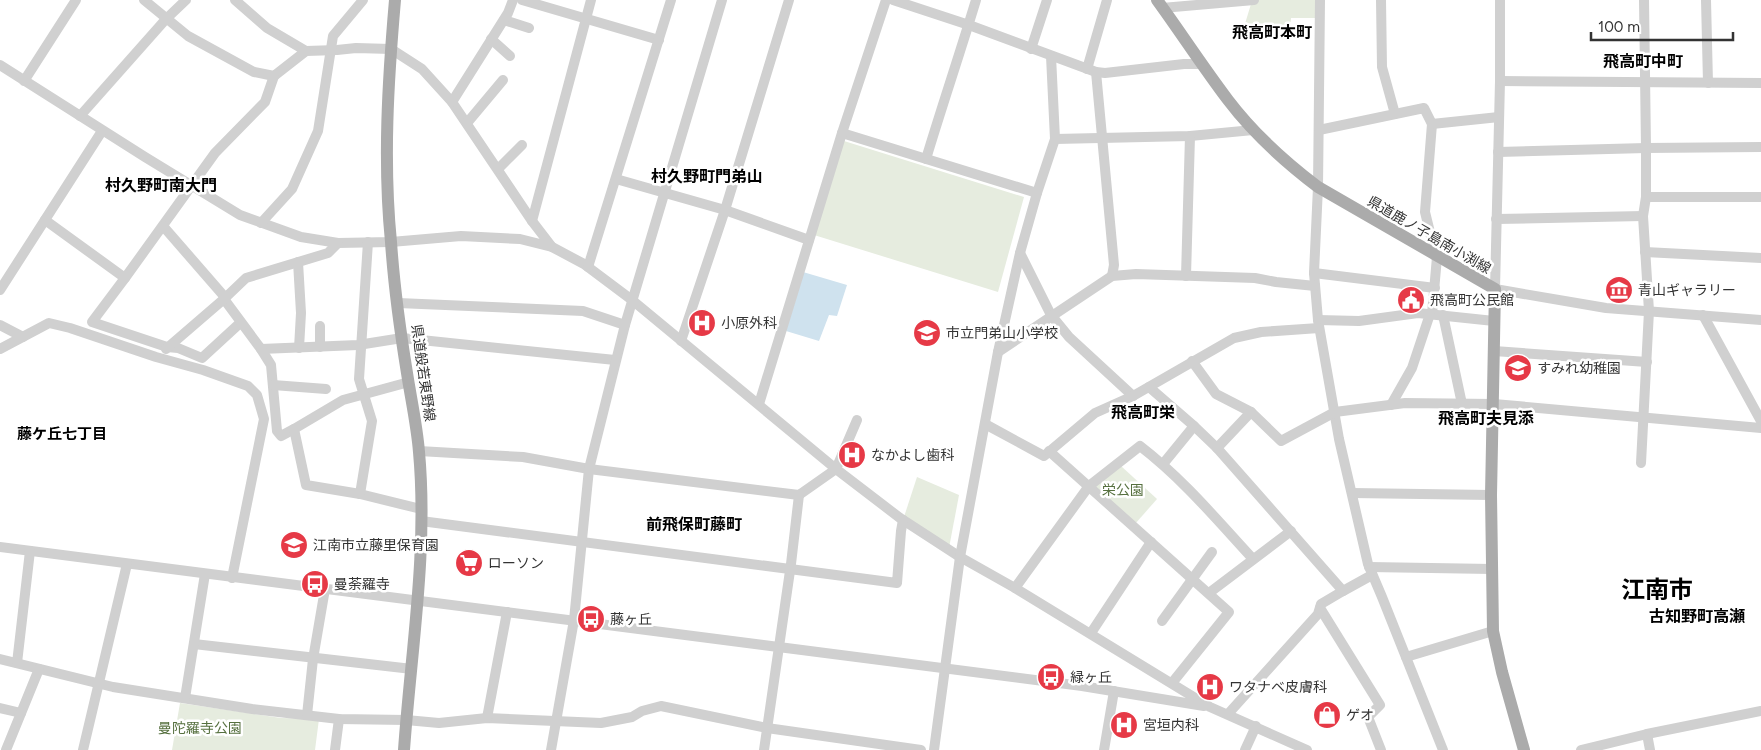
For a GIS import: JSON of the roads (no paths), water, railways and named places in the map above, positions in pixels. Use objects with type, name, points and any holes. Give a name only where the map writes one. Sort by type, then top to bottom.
[{"type":"main road","name":"県道般若東野線","points":[[395,0],[386,168],[390,242],[402,338],[420,451],[421,515],[418,600],[404,750]]},
{"type":"main road","name":"県道鹿ノ子島南小渕線","points":[[1160,4],[1229,101],[1254,130],[1297,172],[1318,188],[1495,289],[1491,495],[1493,631],[1502,672],[1524,750]]},
{"type":"street","points":[[24,81],[76,0]]},
{"type":"street","points":[[144,0],[188,36],[254,72],[274,76]]},
{"type":"street","points":[[80,116],[166,19],[186,0]]},
{"type":"street","points":[[235,0],[267,28],[306,51],[356,48],[391,49],[422,69],[452,102],[532,222],[552,247]]},
{"type":"street","points":[[261,223],[292,189],[318,131],[333,36],[363,0]]},
{"type":"street","points":[[452,102],[504,20],[513,0]]},
{"type":"street","points":[[522,0],[659,40]]},
{"type":"street","points":[[532,222],[591,0]]},
{"type":"street","points":[[588,267],[671,0]]},
{"type":"street","points":[[551,750],[574,620],[590,469],[615,360],[722,0]]},
{"type":"street","points":[[681,341],[725,210],[789,0]]},
{"type":"street","points":[[758,404],[842,133],[886,0]]},
{"type":"street","points":[[894,0],[1091,70],[1105,73],[1184,64],[1201,64]]},
{"type":"street","points":[[926,159],[938,118],[963,48],[976,0]]},
{"type":"street","points":[[1031,49],[1047,0]]},
{"type":"street","points":[[1107,0],[1091,70],[1101,138],[1114,265],[1112,276]]},
{"type":"street","points":[[1160,4],[1254,0]]},
{"type":"street","points":[[1320,0],[1318,188],[1314,273],[1319,324],[1339,439],[1371,571],[1443,750]]},
{"type":"street","points":[[1381,0],[1382,67],[1395,114]]},
{"type":"street","points":[[1500,0],[1495,289],[1606,308],[1761,320]]},
{"type":"street","points":[[1641,463],[1645,418],[1649,311],[1643,216],[1646,197],[1644,0]]},
{"type":"street","points":[[1706,0],[1708,83]]},
{"type":"street","points":[[504,20],[529,28]]},
{"type":"street","points":[[491,39],[510,56]]},
{"type":"street","points":[[239,324],[202,358],[178,348],[167,347],[92,322],[215,153],[265,102],[274,76],[306,51]]},
{"type":"street","points":[[934,750],[960,557],[998,352],[1020,253],[1055,139],[1052,56]]},
{"type":"street","points":[[0,65],[240,215],[301,237],[338,243],[390,242],[461,236],[520,238],[552,247],[588,267],[632,300],[836,469],[903,520],[960,557],[1091,633],[1210,707],[1307,750]]},
{"type":"street","points":[[467,123],[503,80]]},
{"type":"street","points":[[1500,81],[1761,83]]},
{"type":"street","points":[[1319,130],[1424,108],[1432,124],[1425,212],[1437,257],[1435,314],[1462,404]]},
{"type":"street","points":[[1432,124],[1499,117]]},
{"type":"street","points":[[0,290],[102,130]]},
{"type":"street","points":[[1055,139],[1190,136],[1254,130]]},
{"type":"street","points":[[842,133],[1037,193]]},
{"type":"street","points":[[1186,276],[1190,136]]},
{"type":"street","points":[[498,169],[522,145]]},
{"type":"street","points":[[1498,152],[1761,147]]},
{"type":"street","points":[[616,179],[725,210],[809,240]]},
{"type":"street","points":[[1646,197],[1761,197]]},
{"type":"street","points":[[1496,219],[1643,216]]},
{"type":"street","points":[[45,220],[125,278]]},
{"type":"street","points":[[163,226],[224,297],[271,365],[277,431],[281,436],[343,400],[409,382]]},
{"type":"street","points":[[360,494],[372,422],[362,395],[359,379],[368,242]]},
{"type":"street","points":[[156,357],[246,278],[328,253],[338,243]]},
{"type":"street","points":[[1645,252],[1761,258]]},
{"type":"street","points":[[1020,253],[1052,315],[1069,337],[1133,396]]},
{"type":"street","points":[[298,262],[301,313],[298,348]]},
{"type":"street","points":[[1314,273],[1435,288]]},
{"type":"street","points":[[998,352],[1112,276],[1136,274],[1255,278],[1315,286]]},
{"type":"street","points":[[398,303],[582,311],[625,325]]},
{"type":"street","points":[[985,424],[1044,456],[1094,413],[1133,396],[1234,338],[1261,332],[1319,324],[1418,313],[1494,321]]},
{"type":"street","points":[[1391,405],[1412,368],[1435,314]]},
{"type":"street","points":[[1703,315],[1761,421]]},
{"type":"street","points":[[0,349],[48,323],[70,328],[248,386],[257,395],[264,419],[232,578]]},
{"type":"street","points":[[0,325],[23,336]]},
{"type":"street","points":[[320,326],[320,347]]},
{"type":"street","points":[[261,349],[360,345],[402,338],[615,360]]},
{"type":"street","points":[[1494,351],[1647,362]]},
{"type":"street","points":[[1192,361],[1216,394],[1251,412],[1281,441],[1335,412],[1391,405],[1494,404],[1761,428]]},
{"type":"street","points":[[273,385],[326,389]]},
{"type":"street","points":[[1149,387],[1216,448],[1343,591]]},
{"type":"street","points":[[1216,448],[1251,412]]},
{"type":"street","points":[[420,451],[523,457],[590,469],[799,495],[836,469],[857,420]]},
{"type":"street","points":[[1163,464],[1194,426]]},
{"type":"street","points":[[294,429],[306,484],[360,494],[421,515],[582,541],[897,583],[900,531],[903,520]]},
{"type":"street","points":[[1015,588],[1089,486],[1140,446],[1186,485],[1253,559]]},
{"type":"street","points":[[1049,451],[1229,612],[1172,683]]},
{"type":"street","points":[[1352,493],[1491,495]]},
{"type":"street","points":[[764,750],[799,495]]},
{"type":"street","points":[[1209,593],[1291,531]]},
{"type":"street","points":[[1091,633],[1151,542]]},
{"type":"street","points":[[0,547],[945,668],[1114,691],[1210,707]]},
{"type":"street","points":[[17,663],[30,551]]},
{"type":"street","points":[[1162,621],[1212,552]]},
{"type":"street","points":[[83,750],[127,564]]},
{"type":"street","points":[[1228,714],[1318,614],[1321,604],[1371,571],[1492,569]]},
{"type":"street","points":[[184,698],[205,574]]},
{"type":"street","points":[[307,715],[313,659],[325,589]]},
{"type":"street","points":[[1320,608],[1380,705],[1368,717],[1382,750]]},
{"type":"street","points":[[487,718],[507,612]]},
{"type":"street","points":[[1406,657],[1493,631]]},
{"type":"street","points":[[194,644],[412,670]]},
{"type":"street","points":[[0,659],[98,683],[252,709],[339,719],[406,720],[439,723],[487,718],[601,723],[632,717],[642,711],[661,706],[767,728],[921,750]]},
{"type":"street","points":[[4,749],[39,669]]},
{"type":"street","points":[[1104,750],[1114,691]]},
{"type":"street","points":[[0,708],[21,713]]},
{"type":"street","points":[[1587,749],[1647,734],[1761,711]]},
{"type":"street","points":[[335,750],[339,719]]},
{"type":"street","points":[[1245,750],[1256,726]]},
{"type":"street","points":[[1647,734],[1650,750]]},
{"type":"water","points":[[803,272],[847,285],[837,316],[829,315],[819,341],[786,331]]},
{"type":"place","name":"青山ギャラリー","points":[[1619,290]]},
{"type":"place","name":"飛高町公民館","points":[[1411,300]]},
{"type":"place","name":"小原外科","points":[[702,323]]},
{"type":"place","name":"市立門弟山小学校","points":[[927,333]]},
{"type":"place","name":"すみれ幼稚園","points":[[1518,368]]},
{"type":"place","name":"なかよし歯科","points":[[852,455]]},
{"type":"place","name":"江南市立藤里保育園","points":[[294,545]]},
{"type":"place","name":"ローソン","points":[[469,563]]},
{"type":"place","name":"曼荼羅寺","points":[[315,584]]},
{"type":"place","name":"藤ヶ丘","points":[[591,619]]},
{"type":"place","name":"緑ヶ丘","points":[[1051,677]]},
{"type":"place","name":"ワタナベ皮膚科","points":[[1210,687]]},
{"type":"place","name":"ゲオ","points":[[1327,715]]},
{"type":"place","name":"宮垣内科","points":[[1124,725]]},
{"type":"district","name":"飛高町本町","points":[[1272,32]]},
{"type":"district","name":"飛高町中町","points":[[1643,61]]},
{"type":"district","name":"村久野町門弟山","points":[[707,176]]},
{"type":"district","name":"村久野町南大門","points":[[161,185]]},
{"type":"district","name":"飛高町栄","points":[[1143,412]]},
{"type":"district","name":"飛高町夫見添","points":[[1486,418]]},
{"type":"district","name":"藤ケ丘七丁目","points":[[62,434]]},
{"type":"district","name":"前飛保町藤町","points":[[694,524]]},
{"type":"district","name":"江南市","points":[[1657,589]]},
{"type":"district","name":"古知野町高瀬","points":[[1697,616]]},
{"type":"park label","name":"栄公園","points":[[1123,490]]},
{"type":"park label","name":"曼陀羅寺公園","points":[[200,728]]}]
